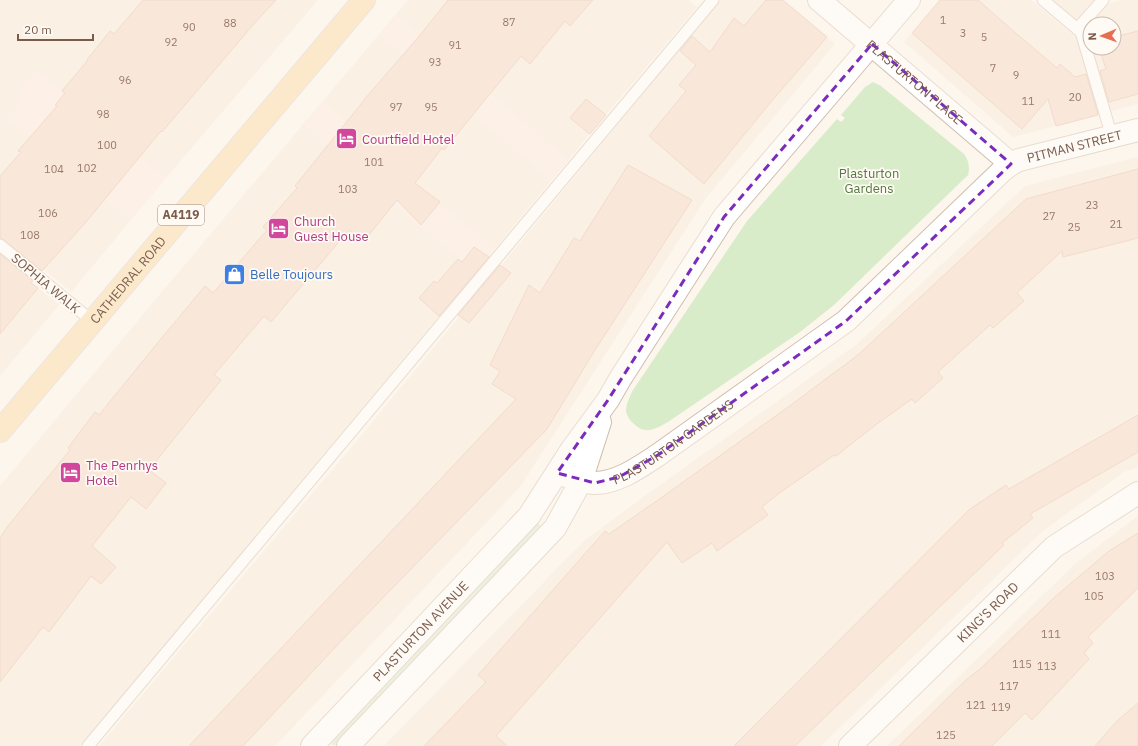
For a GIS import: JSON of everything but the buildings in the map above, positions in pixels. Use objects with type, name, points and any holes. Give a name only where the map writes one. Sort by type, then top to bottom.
[{"type":"main road","name":"CATHEDRAL ROAD","points":[[0,431],[364,0]]},
{"type":"street","name":"PLASTURTON PLACE","points":[[819,0],[1011,164]]},
{"type":"street","points":[[557,473],[572,449],[608,400],[724,217],[909,0]]},
{"type":"street","name":"PITMAN STREET","points":[[1011,164],[1138,130]]},
{"type":"street","name":"PLASTURTON GARDENS","points":[[557,473],[581,481],[595,483],[606,482],[619,478],[658,455],[846,321],[1011,164]]},
{"type":"street","points":[[581,481],[608,400]]},
{"type":"street","name":"PLASTURTON AVENUE","points":[[312,746],[529,516],[557,473]]},
{"type":"street","name":"PLASTURTON AVENUE","points":[[348,746],[548,535],[560,520],[581,481]]},
{"type":"street","name":"KING'S ROAD","points":[[850,746],[1054,547],[1138,493]]},
{"type":"lane","points":[[88,746],[712,0]]},
{"type":"lane","points":[[1043,0],[1081,32],[1112,136]]},
{"type":"lane","points":[[1078,29],[1103,0]]},
{"type":"lane","name":"SOPHIA WALK","points":[[0,244],[92,321]]},
{"type":"highlighted area","points":[[872,44],[1011,164],[846,321],[658,455],[619,477],[595,483],[557,473],[608,400],[724,217]]},
{"type":"shaded area","points":[[0,0],[318,0],[71,292],[0,233]]},
{"type":"shaded area","points":[[408,0],[689,0],[697,7],[80,746],[0,746],[0,486]]},
{"type":"shaded area","points":[[720,0],[783,0],[835,44],[706,198],[520,487],[275,746],[99,746],[356,442]]},
{"type":"shaded area","points":[[940,0],[1031,0],[1077,38],[1100,114],[1013,137],[904,42]]},
{"type":"shaded area","points":[[1053,0],[1094,0],[1077,20]]},
{"type":"shaded area","points":[[1122,0],[1138,0],[1138,104],[1111,111],[1094,56],[1122,56],[1122,16],[1097,16],[1107,4]]},
{"type":"shaded area","points":[[397,14],[569,160],[551,181],[379,35]]},
{"type":"shaded area","points":[[36,69],[166,178],[130,221],[6,118],[25,96],[18,90]]},
{"type":"shaded area","points":[[323,101],[415,183],[495,249],[475,273],[302,125]]},
{"type":"shaded area","points":[[1138,157],[1138,467],[1124,472],[1043,531],[821,746],[384,746],[584,541],[857,344],[1025,186]]},
{"type":"shaded area","points":[[0,257],[59,305],[0,376]]},
{"type":"shaded area","points":[[1138,516],[1138,746],[887,746],[1076,563]]},
{"type":"green space","name":"Plasturton Gardens","points":[[873,82],[881,86],[964,154],[969,164],[968,175],[834,305],[800,332],[668,422],[651,430],[638,427],[630,420],[626,411],[627,403],[633,390],[747,221],[837,119],[841,122],[845,118],[841,115],[865,87]]},
{"type":"green space","points":[[536,522],[542,529],[339,746],[332,745],[331,740]]},
{"type":"place","name":"Courtfield Hotel","points":[[347,139]]},
{"type":"place","name":"Church Guest House","points":[[279,228]]},
{"type":"place","name":"Belle Toujours","points":[[235,274]]},
{"type":"place","name":"The Penrhys Hotel","points":[[71,472]]}]
